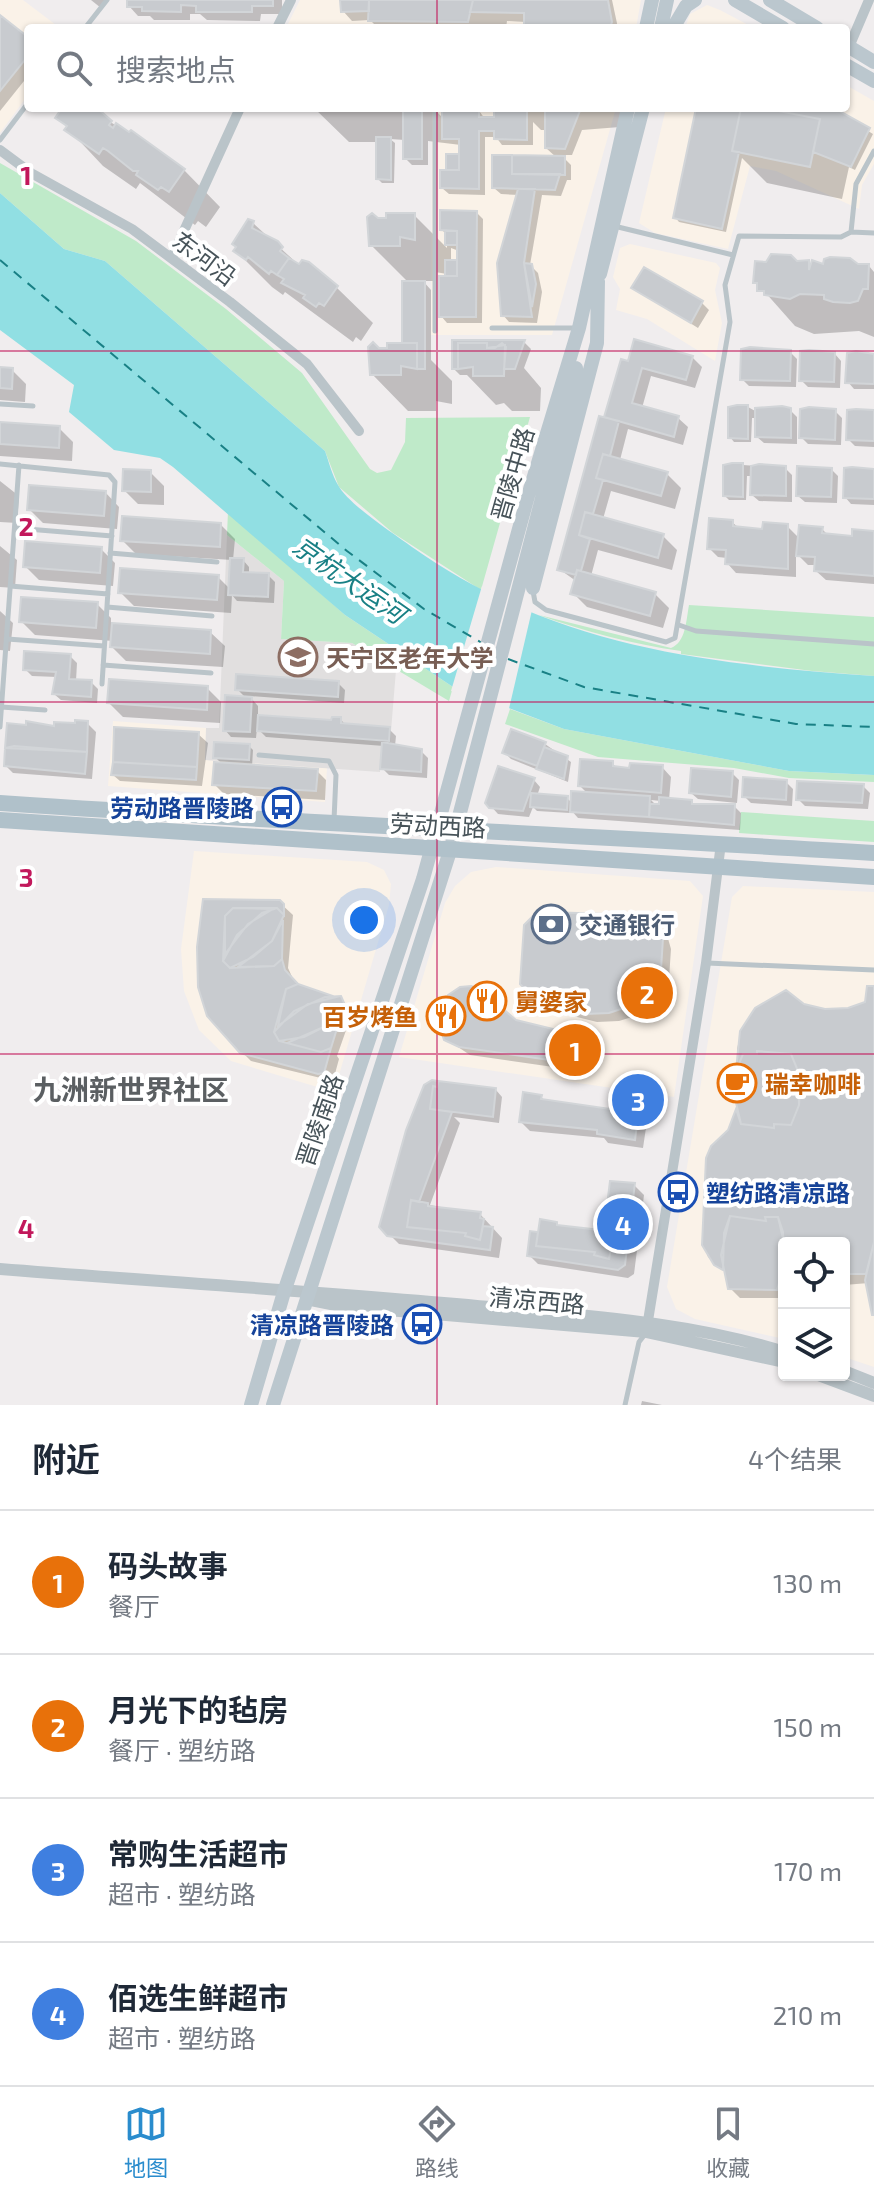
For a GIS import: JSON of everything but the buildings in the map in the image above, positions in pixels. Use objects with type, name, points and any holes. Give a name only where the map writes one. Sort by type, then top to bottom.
[{"type":"main road","points":[[647,24],[652,0]]},
{"type":"main road","points":[[662,24],[667,0]]},
{"type":"main road","points":[[675,24],[686,6],[695,0]]},
{"type":"main road","points":[[735,0],[776,24]]},
{"type":"main road","points":[[770,0],[810,24]]},
{"type":"main road","points":[[850,47],[874,62]]},
{"type":"main road","points":[[850,67],[874,81]]},
{"type":"main road","name":"晋陵中路","points":[[429,850],[461,748],[579,328],[627,112]]},
{"type":"main road","name":"晋陵中路","points":[[450,851],[527,587],[598,281],[642,112]]},
{"type":"main road","name":"劳动西路","points":[[0,803],[334,825],[874,853]]},
{"type":"main road","name":"劳动西路","points":[[0,820],[874,877]]},
{"type":"main road","name":"晋陵南路","points":[[251,1405],[284,1292],[423,879],[429,850]]},
{"type":"main road","name":"晋陵南路","points":[[273,1405],[450,851]]},
{"type":"street","points":[[279,24],[291,0]]},
{"type":"street","points":[[850,42],[869,0]]},
{"type":"street","points":[[172,257],[238,112]]},
{"type":"street","name":"东河沿","points":[[0,150],[172,257],[307,364],[359,431]]},
{"type":"street","points":[[647,1327],[706,963],[721,843]]},
{"type":"street","name":"清凉西路","points":[[0,1269],[284,1292],[341,1306],[647,1327],[778,1351]]},
{"type":"street","name":"清凉西路","points":[[647,1327],[778,1360]]},
{"type":"street","points":[[850,1373],[874,1383]]},
{"type":"street","points":[[834,1381],[874,1396]]},
{"type":"lane","points":[[88,24],[107,0]]},
{"type":"lane","points":[[0,140],[24,108]]},
{"type":"lane","points":[[435,112],[435,331]]},
{"type":"lane","points":[[851,232],[856,184],[874,151]]},
{"type":"lane","points":[[613,226],[733,255]]},
{"type":"lane","points":[[527,587],[535,602],[546,610],[666,642],[675,638],[730,322],[725,285],[739,236],[841,237],[851,232],[874,233]]},
{"type":"lane","points":[[492,328],[579,328]]},
{"type":"lane","points":[[0,404],[33,406]]},
{"type":"lane","points":[[0,464],[109,475],[115,482],[102,684]]},
{"type":"lane","points":[[0,727],[2,658],[7,639],[19,465]]},
{"type":"lane","points":[[15,528],[112,536]]},
{"type":"lane","points":[[110,553],[217,562]]},
{"type":"lane","points":[[10,586],[108,594]]},
{"type":"lane","points":[[107,607],[212,616]]},
{"type":"lane","points":[[679,625],[696,631],[874,644]]},
{"type":"lane","points":[[7,639],[104,646]]},
{"type":"lane","points":[[103,665],[211,673]]},
{"type":"lane","points":[[1,707],[45,710]]},
{"type":"lane","points":[[259,755],[329,761],[336,775],[334,825]]},
{"type":"lane","points":[[706,963],[874,970]]},
{"type":"lane","points":[[625,1405],[639,1342],[647,1327]]},
{"type":"shaded area","points":[[0,0],[23,0],[55,24],[24,24],[24,100],[0,133]]},
{"type":"shaded area","points":[[300,0],[641,0],[637,24],[288,24]]},
{"type":"shaded area","points":[[707,5],[746,24],[686,24],[690,14]]},
{"type":"shaded area","points":[[850,87],[874,101],[874,164],[862,185],[859,209],[776,171],[750,166],[728,249],[655,233],[639,223],[665,112],[850,112]]},
{"type":"shaded area","points":[[432,112],[615,112],[552,335],[431,335]]},
{"type":"shaded area","points":[[630,244],[716,263],[720,268],[715,290],[722,323],[715,361],[647,319],[616,310],[620,289],[613,277],[620,248]]},
{"type":"shaded area","name":"天宁区老年大学","points":[[227,535],[284,581],[281,639],[352,643],[396,670],[390,743],[382,743],[380,772],[205,760],[206,728],[219,728]]},
{"type":"shaded area","points":[[113,721],[206,728],[206,760],[327,768],[325,802],[108,786]]},
{"type":"shaded area","points":[[194,851],[367,862],[384,870],[391,884],[389,905],[334,1092],[231,1061],[199,1030],[184,991],[181,949]]},
{"type":"shaded area","points":[[496,867],[690,881],[703,896],[674,1097],[399,1057],[445,903],[455,886],[471,872]]},
{"type":"shaded area","points":[[743,886],[874,892],[874,1367],[850,1359],[850,1237],[778,1237],[778,1338],[695,1319],[676,1309],[667,1287],[732,897]]},
{"type":"green space","points":[[0,163],[136,241],[226,309],[302,373],[370,469],[377,473],[391,470],[405,442],[406,418],[530,417],[481,590],[393,533],[339,487],[325,451],[105,261],[64,249],[0,193]]},
{"type":"green space","points":[[228,511],[345,615],[453,687],[449,701],[352,643],[281,639],[284,581],[227,535]]},
{"type":"green space","points":[[689,605],[874,617],[874,676],[681,654],[681,651],[609,637],[539,615],[671,648],[680,641]]},
{"type":"green space","points":[[510,709],[564,729],[789,771],[874,775],[874,782],[789,778],[734,768],[598,757],[505,724]]},
{"type":"green space","points":[[741,812],[874,821],[874,842],[739,833]]},
{"type":"water","name":"京杭大运河","points":[[0,193],[64,249],[105,261],[325,451],[336,481],[351,501],[412,547],[465,581],[520,608],[576,629],[633,644],[751,665],[874,676],[874,775],[789,771],[564,729],[453,687],[345,615],[173,467],[160,458],[114,450],[69,412],[74,385],[0,330]]},
{"type":"pier","points":[[482,586],[532,610],[508,713],[451,691]]},
{"type":"ferry route","points":[[0,260],[347,551],[424,609],[482,643]]},
{"type":"ferry route","points":[[508,659],[584,687],[796,724],[874,727]]},
{"type":"place","name":"天宁区老年大学","points":[[298,657]]},
{"type":"place","name":"劳动路晋陵路","points":[[282,807]]},
{"type":"place","name":"交通银行","points":[[551,924]]},
{"type":"place","name":"月光下的毡房","points":[[647,993]]},
{"type":"place","name":"舅婆家","points":[[487,1001]]},
{"type":"place","name":"百岁烤鱼","points":[[446,1016]]},
{"type":"place","name":"码头故事","points":[[575,1050]]},
{"type":"place","name":"瑞幸咖啡","points":[[737,1083]]},
{"type":"place","name":"常购生活超市","points":[[638,1100]]},
{"type":"place","name":"塑纺路清凉路","points":[[678,1192]]},
{"type":"place","name":"佰选生鲜超市","points":[[623,1224]]},
{"type":"place","name":"清凉路晋陵路","points":[[422,1324]]},
{"type":"district","name":"九洲新世界社区","points":[[131,1089]]}]
